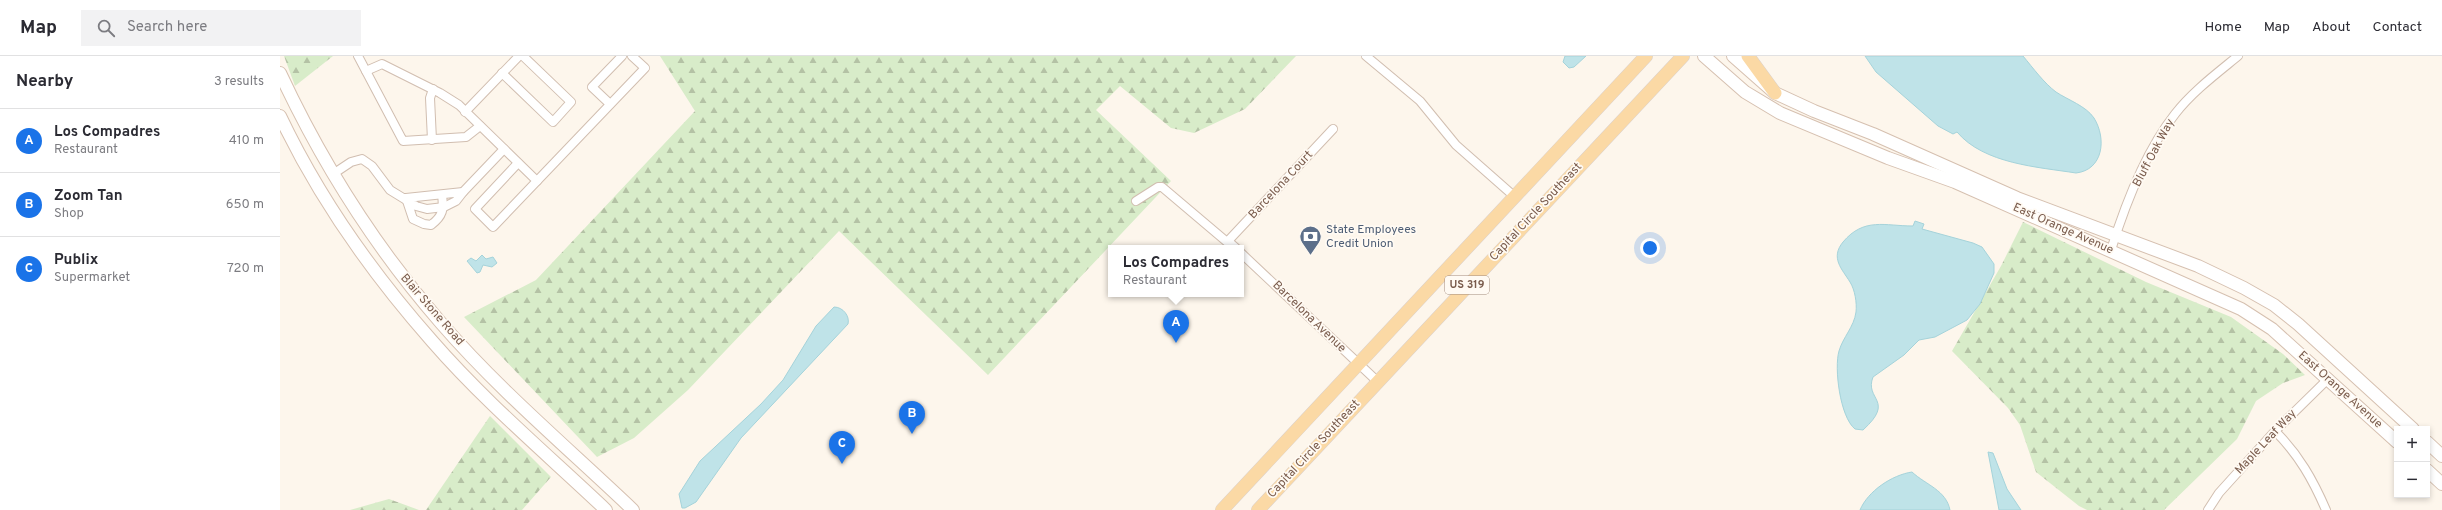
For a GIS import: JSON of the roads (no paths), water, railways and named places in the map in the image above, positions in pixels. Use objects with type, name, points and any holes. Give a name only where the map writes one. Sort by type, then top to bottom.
[{"type":"main road","name":"Capital Circle Southeast","points":[[1258,510],[1377,381],[1683,56]]},
{"type":"main road","points":[[1748,56],[1775,93]]},
{"type":"main road","name":"US 319","points":[[1222,510],[1645,57]]},
{"type":"street","points":[[358,56],[400,138],[408,142],[466,137],[480,126]]},
{"type":"street","points":[[465,112],[519,56]]},
{"type":"street","points":[[502,73],[553,122],[572,102],[523,56]]},
{"type":"street","points":[[610,104],[592,87],[622,56]]},
{"type":"street","points":[[518,163],[475,209],[493,226],[645,68],[632,56]]},
{"type":"street","points":[[1366,56],[1420,101],[1456,145],[1515,196]]},
{"type":"street","name":"East Orange Avenue","points":[[1704,56],[1746,92],[1780,113],[1888,158],[1955,182],[2242,309],[2272,329],[2329,378],[2394,439]]},
{"type":"street","name":"East Orange Avenue","points":[[1733,56],[1775,93],[2017,198],[2198,266],[2274,305],[2410,426]]},
{"type":"street","name":"Bluff Oak Way","points":[[2111,250],[2141,172],[2175,114],[2214,76],[2238,56]]},
{"type":"street","points":[[366,71],[382,64],[433,89],[465,112],[537,181]]},
{"type":"street","name":"Blair Stone Road","points":[[280,72],[307,130],[333,174],[388,259],[441,323],[492,377],[633,510]]},
{"type":"street","points":[[432,140],[430,98],[433,89]]},
{"type":"street","name":"Blair Stone Road","points":[[280,116],[309,172],[336,216],[374,269],[432,342],[490,401],[606,510]]},
{"type":"street","name":"Barcelona Court","points":[[1228,242],[1333,129]]},
{"type":"street","points":[[333,174],[351,162],[362,160],[372,166],[390,190],[406,198],[416,206],[427,209],[444,207],[456,201],[504,149]]},
{"type":"street","points":[[1136,201],[1158,187],[1162,187],[1232,245]]},
{"type":"street","points":[[406,198],[463,192]]},
{"type":"street","points":[[406,198],[413,219],[424,224],[431,225],[442,214],[444,207],[442,195]]},
{"type":"street","name":"Barcelona Avenue","points":[[1244,255],[1377,381]]},
{"type":"street","name":"Maple Leaf Way","points":[[2208,510],[2219,493],[2276,431],[2329,378]]},
{"type":"street","points":[[2276,431],[2290,446],[2312,478],[2326,510]]},
{"type":"street","points":[[2430,445],[2442,456]]},
{"type":"street","points":[[2430,473],[2442,484]]},
{"type":"water","points":[[1565,56],[1586,56],[1574,67],[1569,68],[1563,62]]},
{"type":"water","points":[[1865,56],[2023,56],[2056,92],[2082,107],[2094,118],[2098,126],[2101,144],[2097,160],[2085,171],[2076,173],[2029,166],[1996,157],[1982,151],[1968,143],[1957,132],[1953,134],[1938,126],[1876,72]]},
{"type":"water","points":[[1915,221],[1924,224],[1922,229],[1973,243],[1982,247],[1994,264],[1994,273],[1980,304],[1967,320],[1935,337],[1919,340],[1904,355],[1873,377],[1871,385],[1877,401],[1877,412],[1873,420],[1863,430],[1855,429],[1845,414],[1842,404],[1837,369],[1839,351],[1855,317],[1856,301],[1852,285],[1841,268],[1837,258],[1837,253],[1843,242],[1859,229],[1867,226],[1884,224],[1913,226]]},
{"type":"water","points":[[482,255],[486,259],[493,257],[497,263],[492,267],[483,265],[480,272],[477,273],[467,261],[471,258],[476,261]]},
{"type":"water","points":[[834,307],[837,307],[845,312],[848,318],[848,324],[741,438],[696,502],[682,508],[679,494],[700,461],[761,404],[783,380],[816,326]]},
{"type":"water","points":[[1988,452],[1993,453],[2007,489],[2021,510],[1999,510]]},
{"type":"water","points":[[1912,472],[1917,477],[1935,488],[1944,497],[1950,510],[1860,510],[1875,490],[1889,480]]},
{"type":"place","name":"State Employees Credit Union","points":[[1311,256]]},
{"type":"place","name":"Los Compadres","points":[[1176,343]]},
{"type":"place","name":"Zoom Tan","points":[[912,434]]},
{"type":"place","name":"Publix","points":[[842,464]]}]
